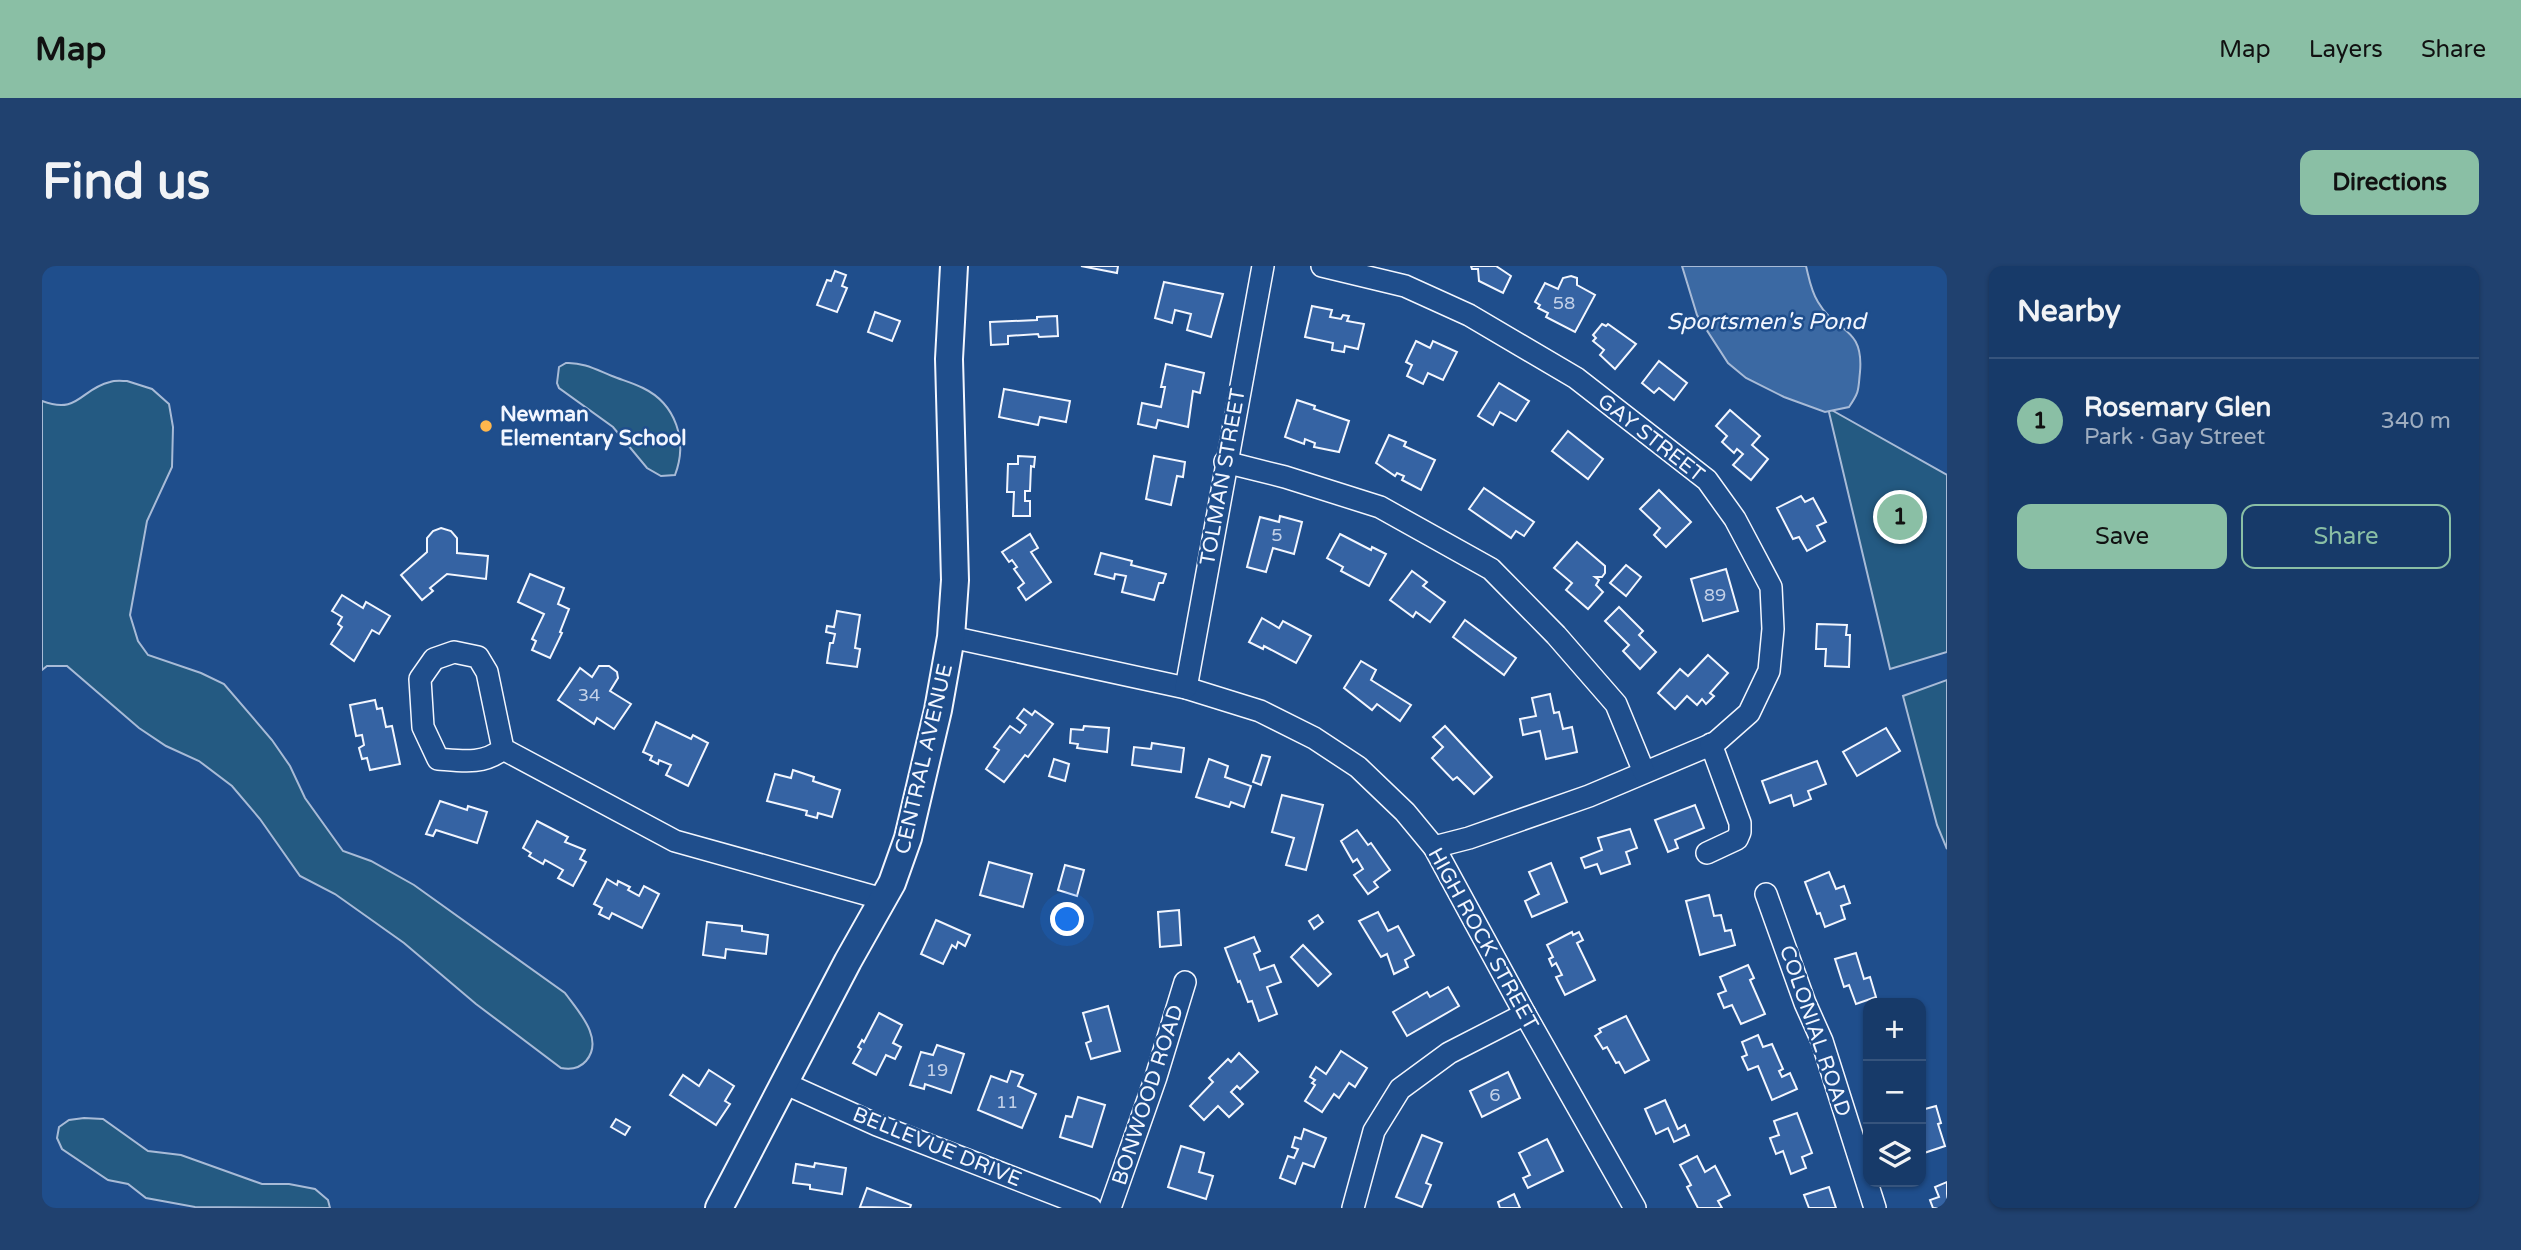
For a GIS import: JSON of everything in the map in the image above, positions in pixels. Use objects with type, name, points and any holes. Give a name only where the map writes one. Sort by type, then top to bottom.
[{"type":"main road","name":"CENTRAL AVENUE","points":[[719,1208],[892,883],[908,838],[938,710],[951,638],[955,580],[949,359],[954,266]]},
{"type":"street","name":"TOLMAN STREET","points":[[1186,688],[1225,462],[1263,266]]},
{"type":"street","name":"GAY STREET","points":[[1322,266],[1408,276],[1469,316],[1576,378],[1707,480],[1735,519],[1771,587],[1773,629],[1769,671],[1749,713],[1724,737],[1589,796],[1469,838],[1434,847]]},
{"type":"street","points":[[1225,462],[1285,477],[1380,507],[1491,569],[1556,635],[1616,704],[1644,772]]},
{"type":"street","name":"HIGH ROCK STREET","points":[[951,638],[1186,688],[1261,711],[1314,738],[1358,766],[1405,812],[1434,847],[1635,1208]]},
{"type":"street","points":[[454,652],[478,657],[487,671],[503,749],[493,757],[472,762],[438,759],[423,727],[420,679],[434,659],[454,652]]},
{"type":"street","points":[[1707,853],[1737,839],[1740,832],[1740,823],[1711,744]]},
{"type":"street","points":[[503,749],[675,841],[883,899]]},
{"type":"street","name":"COLONIAL ROAD","points":[[1766,894],[1805,1003],[1822,1041],[1875,1208]]},
{"type":"street","name":"BONWOOD ROAD","points":[[1110,1208],[1156,1077],[1185,982]]},
{"type":"street","points":[[1353,1208],[1374,1131],[1400,1089],[1449,1053],[1525,1014]]},
{"type":"street","name":"BELLEVUE DRIVE","points":[[784,1083],[877,1125],[1091,1208]]},
{"type":"shaded area","points":[[566,363],[584,365],[643,388],[664,404],[676,425],[679,437],[679,462],[675,475],[661,476],[647,468],[613,427],[559,388],[559,367]]},
{"type":"shaded area","points":[[127,381],[152,389],[169,404],[173,427],[172,467],[147,521],[130,615],[138,641],[148,655],[224,684],[272,740],[290,766],[305,798],[343,851],[371,861],[414,885],[565,993],[588,1025],[593,1044],[581,1066],[561,1068],[476,1004],[404,943],[335,894],[300,876],[260,819],[232,786],[199,761],[166,746],[139,728],[67,666],[47,666],[42,670],[42,401],[64,405],[72,403],[100,385]]},
{"type":"shaded area","points":[[1828,408],[1947,475],[1947,652],[1890,669]]},
{"type":"shaded area","points":[[1947,680],[1947,849],[1937,825],[1903,696]]},
{"type":"shaded area","points":[[103,1119],[148,1151],[181,1155],[262,1184],[289,1184],[315,1189],[328,1200],[330,1208],[195,1207],[146,1198],[128,1184],[108,1180],[62,1149],[57,1138],[59,1127],[69,1120]]},
{"type":"water","name":"Sportsmen's Pond","points":[[1682,266],[1806,266],[1818,302],[1858,346],[1859,387],[1849,407],[1825,412],[1784,397],[1746,378],[1728,363],[1697,315]]},
{"type":"building","points":[[1081,266],[1118,266],[1117,273]]},
{"type":"building","points":[[1471,266],[1496,266],[1511,276],[1503,293],[1479,281],[1478,269],[1472,269]]},
{"type":"building","points":[[835,271],[846,275],[842,286],[847,288],[837,312],[817,305],[827,280],[831,281]]},
{"type":"building","points":[[1563,278],[1577,278],[1577,285],[1595,295],[1575,332],[1546,317],[1548,313],[1538,308],[1540,305],[1535,302],[1545,283],[1558,289]]},
{"type":"building","points":[[1164,282],[1223,294],[1211,337],[1187,330],[1191,314],[1175,310],[1172,323],[1155,318]]},
{"type":"building","points":[[1312,306],[1332,310],[1330,317],[1341,319],[1343,315],[1349,316],[1347,321],[1364,324],[1358,349],[1345,346],[1344,352],[1332,350],[1333,343],[1305,337]]},
{"type":"building","points":[[875,312],[900,321],[892,341],[868,332]]},
{"type":"building","points":[[1057,316],[1058,336],[1008,336],[1008,344],[991,345],[990,322],[1037,320],[1037,317]]},
{"type":"building","points":[[1602,324],[1608,324],[1636,344],[1615,369],[1600,355],[1604,350],[1593,341],[1596,338],[1593,335]]},
{"type":"building","points":[[1416,341],[1430,348],[1433,341],[1457,352],[1443,380],[1428,373],[1423,384],[1407,376],[1412,365],[1406,362]]},
{"type":"building","points":[[1659,361],[1687,383],[1674,400],[1659,388],[1654,393],[1642,383]]},
{"type":"building","points":[[1166,364],[1204,373],[1200,393],[1193,391],[1188,427],[1158,420],[1156,428],[1138,424],[1142,403],[1161,407],[1165,387],[1161,387]]},
{"type":"building","points":[[1499,383],[1529,401],[1516,421],[1500,412],[1493,425],[1478,416]]},
{"type":"building","points":[[1004,389],[1070,401],[1066,422],[1040,417],[1038,425],[999,417]]},
{"type":"building","points":[[1297,400],[1349,421],[1339,452],[1314,447],[1315,443],[1305,439],[1304,444],[1285,437]]},
{"type":"building","points":[[1730,410],[1760,436],[1752,445],[1768,459],[1751,480],[1733,465],[1743,454],[1737,449],[1734,453],[1722,442],[1727,436],[1716,426]]},
{"type":"building","points":[[1568,431],[1603,459],[1588,479],[1552,451]]},
{"type":"building","points":[[1389,435],[1406,442],[1404,446],[1435,460],[1421,490],[1402,480],[1404,476],[1397,473],[1395,476],[1376,463]]},
{"type":"building","points":[[1018,456],[1035,457],[1034,467],[1031,466],[1030,491],[1025,491],[1025,501],[1030,501],[1030,516],[1013,516],[1014,492],[1007,492],[1008,464],[1018,464]]},
{"type":"building","points":[[1154,456],[1185,462],[1183,477],[1177,476],[1171,505],[1146,499]]},
{"type":"building","points":[[1484,488],[1534,522],[1524,536],[1516,531],[1511,538],[1469,509]]},
{"type":"building","points":[[1659,490],[1691,522],[1666,547],[1654,535],[1660,528],[1640,509]]},
{"type":"building","points":[[1801,496],[1805,502],[1813,498],[1826,522],[1817,526],[1825,541],[1807,551],[1799,537],[1793,539],[1777,508]]},
{"type":"building","points":[[1280,516],[1302,522],[1294,554],[1273,548],[1266,572],[1247,567],[1260,517],[1279,522]]},
{"type":"building","points":[[441,528],[451,531],[457,538],[457,553],[488,556],[486,579],[447,574],[430,588],[433,591],[422,600],[401,575],[427,552],[427,538],[433,531]]},
{"type":"building","points":[[1030,534],[1038,548],[1031,552],[1051,582],[1026,600],[1018,588],[1024,583],[1014,569],[1017,567],[1012,560],[1009,562],[1002,552]]},
{"type":"building","points":[[1340,534],[1371,550],[1372,547],[1386,554],[1369,586],[1341,571],[1343,567],[1327,558]]},
{"type":"building","points":[[1577,542],[1605,566],[1602,577],[1595,577],[1599,580],[1596,585],[1603,592],[1588,609],[1566,590],[1572,583],[1554,568]]},
{"type":"building","points":[[1101,553],[1132,561],[1131,565],[1166,574],[1163,583],[1159,583],[1154,600],[1122,592],[1126,576],[1115,574],[1114,579],[1095,574]]},
{"type":"building","points":[[1626,565],[1641,577],[1626,596],[1610,583]]},
{"type":"building","points":[[1726,569],[1738,611],[1703,621],[1691,579]]},
{"type":"building","points":[[1412,571],[1427,582],[1423,586],[1445,602],[1430,622],[1416,612],[1413,617],[1390,600]]},
{"type":"building","points":[[530,574],[564,588],[558,604],[569,609],[560,632],[562,633],[550,658],[532,650],[536,641],[532,639],[544,614],[518,602]]},
{"type":"building","points":[[342,595],[363,608],[366,602],[390,616],[379,634],[372,630],[354,661],[331,644],[342,627],[338,624],[342,617],[332,611]]},
{"type":"building","points":[[1619,607],[1643,631],[1639,635],[1656,652],[1640,669],[1623,651],[1629,645],[1605,621]]},
{"type":"building","points":[[837,611],[860,615],[855,648],[860,649],[857,667],[827,663],[830,643],[833,643],[835,634],[826,632],[827,626],[834,627]]},
{"type":"building","points":[[1262,618],[1279,628],[1283,621],[1311,636],[1296,663],[1264,646],[1263,649],[1249,642]]},
{"type":"building","points":[[1465,620],[1516,658],[1504,675],[1453,637]]},
{"type":"building","points":[[1817,624],[1847,625],[1846,635],[1850,635],[1849,667],[1825,666],[1826,649],[1816,649]]},
{"type":"building","points":[[1708,655],[1728,673],[1710,693],[1714,696],[1706,704],[1702,699],[1697,705],[1687,696],[1675,709],[1658,693],[1680,669],[1688,676]]},
{"type":"building","points":[[1361,661],[1376,670],[1371,680],[1411,705],[1400,721],[1377,704],[1372,710],[1344,688]]},
{"type":"building","points":[[599,666],[609,666],[617,672],[618,678],[610,691],[631,704],[614,729],[597,718],[594,724],[558,700],[580,668],[592,677]]},
{"type":"building","points":[[1550,694],[1554,713],[1559,712],[1563,729],[1572,727],[1577,752],[1546,759],[1540,731],[1523,735],[1520,719],[1536,716],[1532,698]]},
{"type":"building","points":[[375,700],[377,709],[382,708],[386,727],[392,726],[400,764],[370,770],[367,758],[362,759],[359,748],[364,745],[362,735],[356,736],[350,705]]},
{"type":"building","points":[[1024,709],[1032,715],[1035,711],[1053,724],[1028,757],[1025,755],[1004,782],[986,769],[999,750],[994,747],[1010,726],[1020,733],[1026,725],[1017,718]]},
{"type":"building","points":[[656,722],[691,739],[693,735],[708,743],[688,786],[666,775],[671,765],[659,760],[658,764],[650,760],[652,756],[643,752]]},
{"type":"building","points":[[1084,726],[1109,728],[1107,752],[1077,748],[1078,744],[1070,743],[1071,729],[1083,730]]},
{"type":"building","points":[[1445,726],[1492,777],[1474,794],[1457,777],[1453,780],[1432,758],[1443,747],[1433,737]]},
{"type":"building","points":[[1886,728],[1900,751],[1857,776],[1843,752]]},
{"type":"building","points":[[1152,743],[1184,748],[1181,772],[1132,765],[1134,747],[1151,749]]},
{"type":"building","points":[[1262,755],[1270,757],[1261,785],[1253,782]]},
{"type":"building","points":[[1054,759],[1069,764],[1065,781],[1049,776]]},
{"type":"building","points":[[1209,759],[1228,766],[1225,777],[1251,786],[1244,807],[1231,802],[1229,807],[1196,797]]},
{"type":"building","points":[[1817,761],[1826,784],[1808,791],[1811,799],[1794,806],[1791,795],[1770,803],[1762,781]]},
{"type":"building","points":[[793,770],[814,777],[813,781],[840,790],[832,817],[818,813],[817,818],[806,815],[807,811],[767,801],[775,774],[791,778]]},
{"type":"building","points":[[1282,795],[1323,805],[1306,870],[1286,865],[1294,838],[1272,832]]},
{"type":"building","points":[[440,801],[467,810],[468,806],[487,812],[477,843],[436,830],[433,836],[426,834]]},
{"type":"building","points":[[1695,805],[1704,828],[1675,840],[1678,848],[1668,852],[1655,820]]},
{"type":"building","points":[[537,821],[568,837],[565,842],[585,850],[580,859],[586,862],[573,886],[558,878],[563,870],[545,860],[543,864],[529,856],[531,853],[523,848]]},
{"type":"building","points":[[1630,829],[1637,848],[1626,852],[1630,864],[1601,874],[1597,864],[1585,868],[1581,858],[1602,850],[1598,838]]},
{"type":"building","points":[[1357,830],[1368,845],[1371,843],[1390,870],[1374,882],[1378,887],[1368,894],[1354,875],[1363,869],[1357,859],[1353,862],[1341,841]]},
{"type":"building","points":[[989,862],[1032,874],[1023,907],[980,895]]},
{"type":"building","points":[[1551,863],[1567,902],[1532,917],[1525,901],[1539,894],[1529,872]]},
{"type":"building","points":[[1065,865],[1084,870],[1077,896],[1058,890]]},
{"type":"building","points":[[1829,872],[1836,889],[1844,886],[1850,903],[1841,906],[1845,919],[1825,927],[1805,882]]},
{"type":"building","points":[[607,879],[617,885],[618,881],[630,887],[628,890],[639,896],[644,886],[659,894],[642,928],[612,913],[609,919],[599,914],[602,908],[594,904]]},
{"type":"building","points":[[1709,895],[1714,916],[1721,915],[1725,931],[1731,930],[1735,945],[1700,955],[1686,901]]},
{"type":"building","points":[[1179,910],[1181,945],[1160,947],[1158,912]]},
{"type":"building","points":[[1378,912],[1388,931],[1398,926],[1414,955],[1405,960],[1408,967],[1394,974],[1387,954],[1381,957],[1359,921]]},
{"type":"building","points":[[1318,915],[1323,922],[1314,929],[1309,921]]},
{"type":"building","points":[[936,920],[970,935],[965,946],[958,942],[956,948],[952,945],[943,964],[921,954]]},
{"type":"building","points":[[707,922],[742,926],[742,931],[768,935],[766,954],[726,949],[725,958],[703,955]]},
{"type":"building","points":[[1572,932],[1573,935],[1579,932],[1583,940],[1577,943],[1595,980],[1565,995],[1556,977],[1562,975],[1556,963],[1552,966],[1549,959],[1553,957],[1547,945]]},
{"type":"building","points":[[1254,937],[1260,951],[1254,954],[1260,970],[1274,965],[1281,982],[1267,987],[1277,1014],[1259,1021],[1252,1001],[1248,1002],[1240,981],[1238,982],[1225,948]]},
{"type":"building","points":[[1303,945],[1331,974],[1318,986],[1291,957]]},
{"type":"building","points":[[1856,953],[1864,979],[1870,977],[1876,997],[1863,998],[1863,1002],[1856,1004],[1849,985],[1844,987],[1835,959]]},
{"type":"building","points":[[1748,965],[1754,978],[1750,980],[1765,1014],[1741,1024],[1732,1005],[1724,1008],[1718,994],[1726,991],[1720,977]]},
{"type":"building","points":[[1448,987],[1459,1006],[1407,1036],[1393,1012],[1427,992],[1430,997]]},
{"type":"building","points":[[1108,1006],[1120,1051],[1091,1059],[1086,1043],[1091,1041],[1083,1013]]},
{"type":"building","points":[[879,1013],[902,1025],[893,1043],[901,1047],[895,1059],[886,1055],[876,1075],[853,1063],[861,1049],[858,1047],[862,1040],[864,1042]]},
{"type":"building","points":[[1626,1016],[1649,1060],[1625,1073],[1607,1047],[1603,1049],[1595,1036],[1601,1032],[1599,1029]]},
{"type":"building","points":[[1758,1035],[1763,1047],[1772,1044],[1783,1069],[1779,1071],[1782,1077],[1790,1073],[1797,1089],[1772,1100],[1758,1066],[1748,1070],[1742,1057],[1747,1055],[1742,1042]]},
{"type":"building","points":[[937,1045],[964,1054],[951,1093],[925,1084],[924,1089],[910,1085],[921,1052],[933,1055]]},
{"type":"building","points":[[1341,1051],[1367,1068],[1355,1087],[1349,1083],[1339,1098],[1334,1094],[1322,1112],[1305,1101],[1315,1085],[1312,1083],[1315,1080],[1310,1077],[1316,1067],[1326,1074]]},
{"type":"building","points":[[1239,1053],[1258,1072],[1240,1089],[1237,1086],[1231,1092],[1243,1104],[1229,1117],[1218,1106],[1204,1120],[1190,1106],[1213,1082],[1209,1078],[1228,1059],[1231,1062]]},
{"type":"building","points":[[709,1070],[734,1086],[725,1101],[730,1104],[716,1125],[670,1095],[683,1075],[699,1086]]},
{"type":"building","points":[[1011,1071],[1023,1075],[1018,1086],[1036,1094],[1022,1128],[978,1110],[991,1076],[1007,1082]]},
{"type":"building","points":[[1508,1072],[1520,1098],[1482,1117],[1470,1091]]},
{"type":"building","points":[[1078,1097],[1105,1105],[1092,1147],[1060,1137],[1066,1116],[1072,1117]]},
{"type":"building","points":[[1665,1100],[1678,1129],[1685,1125],[1689,1135],[1674,1142],[1668,1128],[1656,1134],[1645,1109]]},
{"type":"building","points":[[1936,1106],[1945,1146],[1926,1152],[1926,1109]]},
{"type":"building","points":[[1797,1113],[1812,1153],[1802,1157],[1806,1168],[1791,1174],[1783,1151],[1776,1154],[1770,1138],[1779,1135],[1774,1121]]},
{"type":"building","points":[[616,1119],[630,1127],[625,1135],[611,1127]]},
{"type":"building","points":[[1304,1129],[1326,1138],[1314,1167],[1303,1163],[1295,1184],[1280,1178],[1288,1156],[1294,1158],[1298,1149],[1292,1147],[1295,1137],[1301,1139]]},
{"type":"building","points":[[1422,1135],[1442,1143],[1426,1183],[1431,1185],[1422,1207],[1396,1197]]},
{"type":"building","points":[[1547,1139],[1563,1171],[1528,1188],[1523,1178],[1530,1175],[1519,1153]]},
{"type":"building","points":[[1181,1146],[1204,1153],[1199,1172],[1213,1176],[1206,1199],[1168,1187]]},
{"type":"building","points":[[1697,1156],[1705,1172],[1715,1166],[1730,1195],[1718,1201],[1722,1208],[1698,1208],[1687,1187],[1691,1185],[1680,1165]]},
{"type":"building","points":[[815,1163],[846,1168],[842,1194],[810,1189],[810,1185],[793,1183],[796,1164],[814,1167]]},
{"type":"building","points":[[1947,1182],[1947,1208],[1933,1208],[1930,1200],[1939,1197],[1935,1187]]},
{"type":"building","points":[[1829,1187],[1836,1208],[1809,1208],[1804,1195]]},
{"type":"building","points":[[867,1188],[911,1205],[910,1208],[860,1207]]},
{"type":"building","points":[[1514,1194],[1520,1208],[1500,1208],[1498,1202]]},
{"type":"place","name":"Newman Elementary School","points":[[486,426]]},
{"type":"place","name":"Rosemary Glen","points":[[1900,517]]}]
